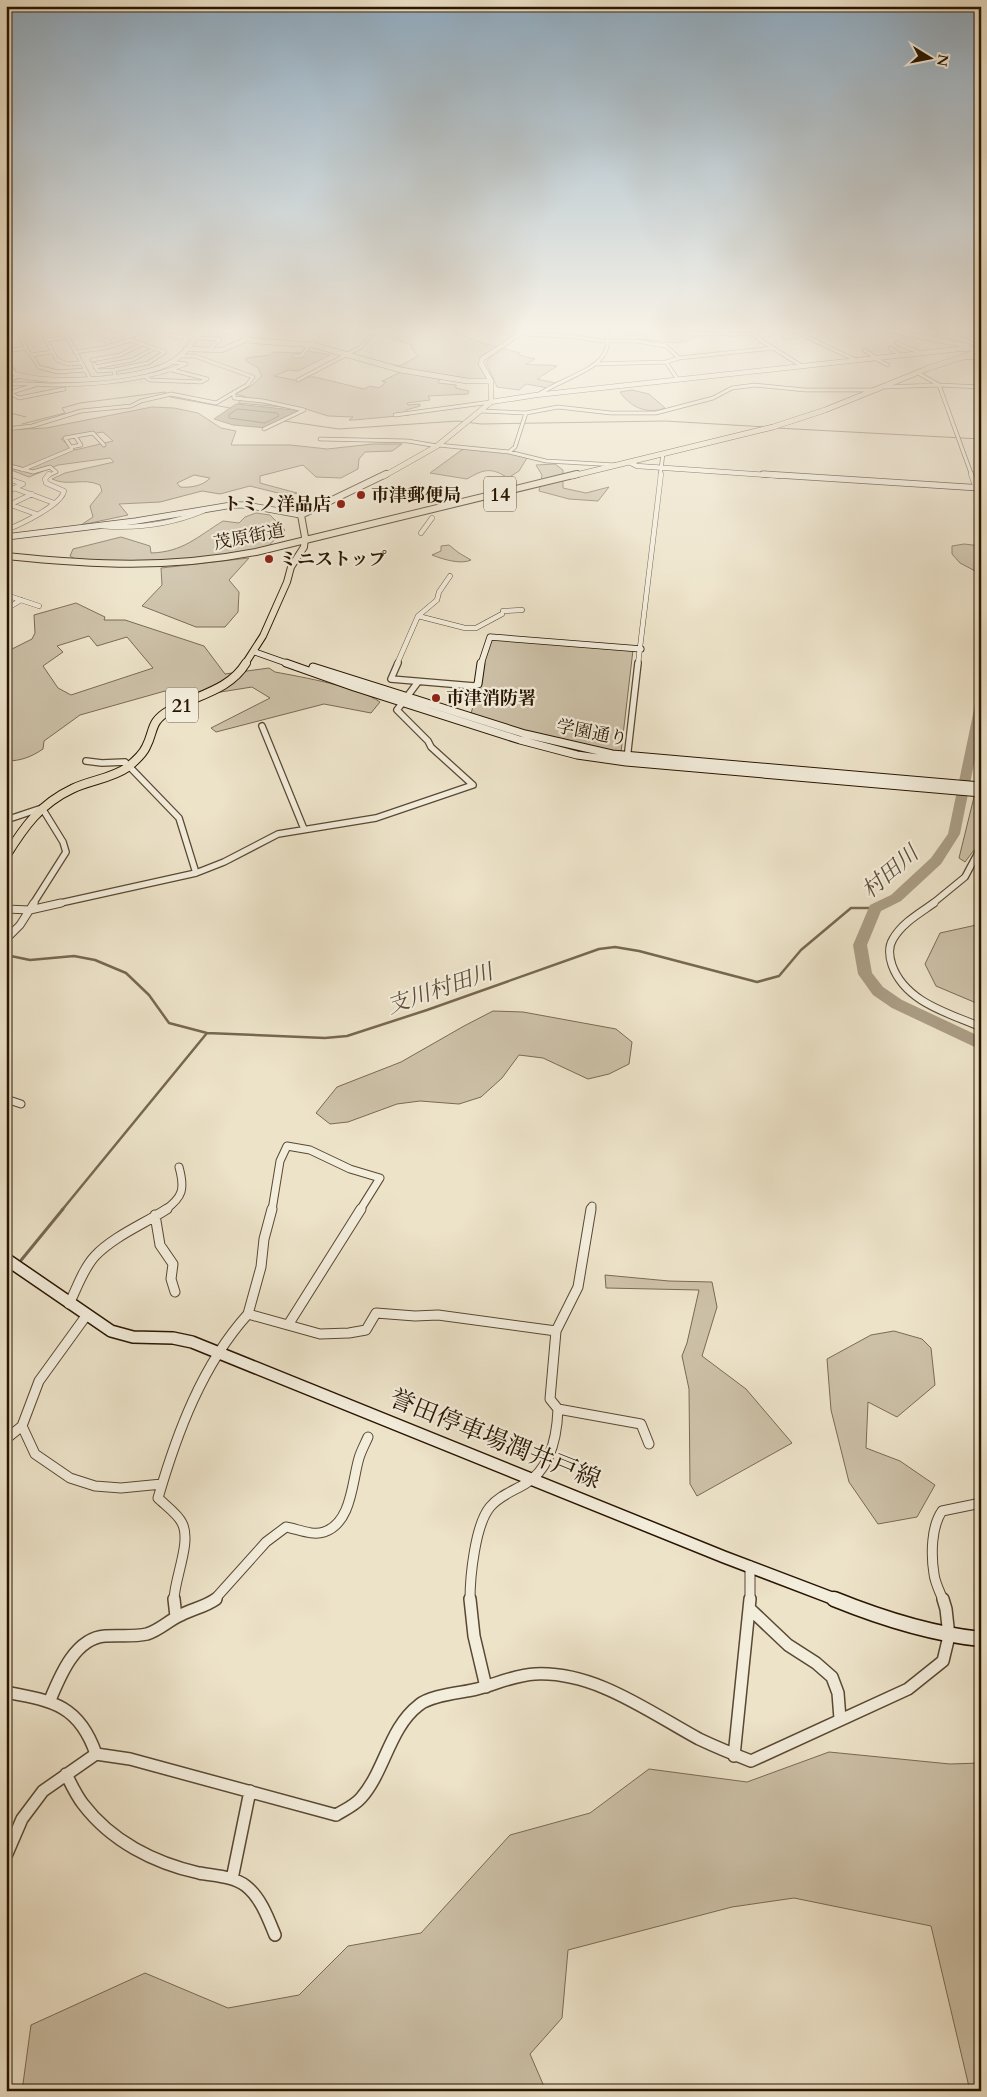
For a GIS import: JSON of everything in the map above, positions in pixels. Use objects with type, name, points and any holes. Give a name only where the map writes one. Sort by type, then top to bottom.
[{"type":"main road","points":[[304,541],[301,515],[383,476],[437,445],[463,425]]},
{"type":"main road","name":"茂原街道","points":[[6,556],[81,564],[152,565],[222,558],[304,541],[779,425]]},
{"type":"main road","name":"21","points":[[6,856],[24,827],[42,808],[67,792],[113,776],[129,766],[146,748],[152,727],[159,718],[170,710],[204,697],[225,685],[241,671],[255,652],[287,582],[292,563],[304,547],[304,541]]},
{"type":"street","points":[[6,429],[36,425]]},
{"type":"street","points":[[264,428],[271,425]]},
{"type":"street","points":[[509,452],[515,446],[522,425]]},
{"type":"street","points":[[629,462],[637,466],[661,468],[978,488],[954,425]]},
{"type":"street","points":[[71,447],[65,438],[93,433],[104,445]]},
{"type":"street","points":[[21,470],[72,449],[71,447],[81,445],[75,436]]},
{"type":"street","points":[[320,439],[408,441],[509,452],[546,461],[617,465]]},
{"type":"street","points":[[627,759],[663,454]]},
{"type":"street","points":[[6,465],[33,472],[47,467],[53,468],[56,472],[47,476],[45,479],[46,483],[64,491],[64,494],[54,503],[22,524],[6,530]]},
{"type":"street","points":[[6,478],[23,484],[6,492]]},
{"type":"street","points":[[14,488],[54,503]]},
{"type":"street","points":[[7,505],[32,494]]},
{"type":"street","points":[[7,505],[36,514]]},
{"type":"street","points":[[6,537],[98,526],[240,505],[301,515]]},
{"type":"street","points":[[422,532],[428,521],[432,518]]},
{"type":"street","points":[[450,576],[439,592],[437,600],[418,616],[414,622],[391,679],[474,686],[478,684],[482,659],[490,637],[640,649]]},
{"type":"street","points":[[6,595],[39,606]]},
{"type":"street","points":[[6,609],[21,600]]},
{"type":"street","points":[[418,616],[465,628],[476,628],[502,613],[522,610]]},
{"type":"street","points":[[255,652],[444,716],[546,748],[627,759],[935,786],[981,793]]},
{"type":"street","name":"学園通り","points":[[255,652],[269,653],[549,741],[627,759]]},
{"type":"street","points":[[6,909],[30,910],[196,873],[224,862],[278,834],[376,818],[473,784],[431,747],[397,710],[402,702],[416,689],[418,682]]},
{"type":"street","points":[[444,716],[450,710]]},
{"type":"street","points":[[262,726],[304,829]]},
{"type":"street","points":[[86,761],[102,763],[125,762],[129,766],[179,818],[196,873]]},
{"type":"street","points":[[935,786],[981,786]]},
{"type":"street","points":[[6,820],[42,808],[63,842],[66,852],[20,925],[6,940]]},
{"type":"street","points":[[981,847],[967,876],[895,936],[889,953],[893,972],[898,981],[915,995],[928,1003],[981,1027]]},
{"type":"street","points":[[6,1098],[21,1104]]},
{"type":"street","points":[[176,1617],[176,1582],[186,1534],[182,1522],[158,1498],[185,1421],[218,1352],[238,1323],[248,1314],[261,1267],[264,1238],[272,1211],[280,1160],[287,1146],[293,1145],[317,1153],[347,1168],[380,1178],[288,1325]]},
{"type":"street","points":[[69,1304],[95,1256],[154,1215],[174,1204],[180,1197],[182,1186],[179,1167]]},
{"type":"street","points":[[486,1687],[474,1639],[469,1604],[476,1545],[480,1528],[489,1509],[501,1496],[535,1478],[549,1456],[558,1427],[558,1409],[550,1399],[556,1331],[578,1286],[592,1206]]},
{"type":"street","points":[[154,1215],[160,1245],[173,1264],[171,1279],[175,1292]]},
{"type":"street","name":"誉田停車場潤井戸線","points":[[6,1259],[86,1316],[111,1331],[130,1337],[180,1338],[877,1616],[949,1636],[981,1640]]},
{"type":"street","points":[[248,1314],[320,1334],[349,1333],[366,1330],[376,1313],[415,1316],[438,1315],[556,1331]]},
{"type":"street","points":[[6,1440],[22,1426],[39,1381],[86,1316]]},
{"type":"street","points":[[558,1409],[641,1424],[649,1444]]},
{"type":"street","points":[[22,1426],[35,1454],[70,1478],[95,1486],[121,1488],[162,1484]]},
{"type":"street","points":[[50,1700],[60,1675],[84,1644],[90,1640],[100,1636],[138,1636],[155,1632],[176,1617],[214,1601],[266,1541],[286,1526],[323,1532],[336,1523],[352,1496],[358,1463],[368,1437]]},
{"type":"street","points":[[6,1856],[22,1819],[43,1790],[96,1754],[130,1758],[336,1816],[361,1798],[408,1716],[420,1703],[486,1687],[512,1678],[543,1674],[585,1680],[614,1693],[698,1739],[734,1756],[751,1761],[908,1689],[943,1661],[949,1636],[946,1609],[934,1575],[935,1530],[942,1511],[981,1503]]},
{"type":"street","points":[[734,1756],[750,1609],[750,1566]]},
{"type":"street","points":[[750,1609],[788,1645],[816,1662],[832,1677],[838,1693],[840,1719]]},
{"type":"street","points":[[6,1692],[50,1700],[66,1709],[85,1729],[96,1754]]},
{"type":"street","points":[[66,1774],[85,1807],[131,1849],[159,1862],[199,1873],[232,1879],[244,1884],[256,1896],[275,1935]]},
{"type":"street","points":[[232,1879],[250,1791]]},
{"type":"shaded area","points":[[62,425],[216,425],[221,428],[236,431],[231,445],[291,445],[327,449],[373,444],[402,444],[392,451],[365,452],[359,459],[358,469],[341,478],[316,477],[303,465],[260,476],[260,483],[297,493],[290,496],[250,486],[220,494],[202,491],[160,502],[119,504],[128,515],[81,525],[93,517],[90,506],[102,491],[100,485],[52,479],[65,473],[114,462],[110,458],[58,465],[29,477],[6,468],[6,430],[46,428]],"holes":[[[103,432],[113,441],[75,450],[61,439]],[[194,475],[210,478],[204,483],[192,487],[180,487],[177,483]]]},
{"type":"shaded area","points":[[463,449],[499,450],[527,458],[519,471],[508,478],[492,471],[483,471],[467,479],[430,473]]},
{"type":"shaded area","points":[[555,464],[563,470],[563,488],[586,493],[609,487],[598,501],[569,499],[539,491],[542,475],[536,465]]},
{"type":"shaded area","points":[[256,513],[270,515],[285,530],[265,549],[206,558],[130,562],[75,559],[70,556],[73,549],[121,537],[150,546],[151,553],[172,550],[189,543],[223,521],[239,523],[245,517]]},
{"type":"shaded area","points":[[964,544],[981,546],[981,574],[960,563],[952,554],[952,546]]},
{"type":"shaded area","points":[[449,545],[471,560],[457,562],[432,555],[441,551],[441,546]]},
{"type":"shaded area","points":[[249,558],[229,580],[239,592],[238,612],[225,627],[196,627],[142,606],[162,585],[161,568]]},
{"type":"shaded area","points":[[76,603],[105,617],[104,620],[125,620],[204,646],[225,674],[269,668],[275,672],[345,687],[380,702],[371,713],[324,704],[216,732],[211,728],[270,698],[252,687],[183,698],[165,691],[80,715],[44,741],[43,749],[39,752],[21,759],[6,761],[6,652],[32,639],[35,633],[34,615]],"holes":[[[89,636],[97,646],[127,637],[153,668],[71,695],[58,688],[43,666],[63,652],[57,646]]]},
{"type":"shaded area","points":[[492,639],[633,650],[621,752],[542,736],[471,714],[489,641]]},
{"type":"shaded area","points":[[974,797],[981,798],[981,851],[974,850],[965,862],[959,858]]},
{"type":"shaded area","points":[[981,924],[981,1005],[936,986],[925,964],[940,933]]},
{"type":"shaded area","points":[[493,1011],[523,1012],[616,1029],[632,1042],[629,1064],[609,1074],[588,1079],[543,1058],[519,1055],[502,1078],[481,1097],[459,1104],[420,1101],[397,1104],[348,1122],[330,1124],[316,1113],[337,1087],[401,1062]]},
{"type":"shaded area","points":[[605,1275],[669,1281],[712,1282],[717,1307],[702,1356],[746,1389],[792,1443],[697,1496],[690,1484],[689,1389],[682,1356],[687,1343],[699,1290],[606,1288]]},
{"type":"shaded area","points":[[894,1331],[922,1339],[931,1348],[935,1385],[897,1417],[868,1402],[866,1448],[900,1461],[935,1485],[917,1517],[878,1524],[849,1482],[831,1410],[827,1359],[871,1335]]},
{"type":"shaded area","points":[[829,1752],[950,1764],[981,1763],[981,2091],[970,2091],[931,1926],[794,1898],[732,1907],[568,1950],[562,2018],[530,2054],[546,2091],[22,2091],[31,2025],[145,1973],[228,2008],[299,1995],[348,1946],[421,1933],[510,1835],[590,1813],[649,1769],[747,1782]]},
{"type":"water","points":[[233,425],[274,425],[267,428]]},
{"type":"waterway","points":[[311,425],[339,429],[401,425]]},
{"type":"waterway","points":[[730,425],[766,427]]},
{"type":"waterway","points":[[776,428],[981,439]]},
{"type":"waterway","name":"村田川","points":[[981,700],[954,834],[936,861],[896,898],[875,908],[860,945],[865,974],[878,991],[897,1004],[981,1044]]},
{"type":"waterway","name":"支川村田川","points":[[207,1033],[325,1038],[347,1036],[427,1010],[599,949],[615,947],[639,951],[757,982],[779,976],[801,950],[851,908],[875,908]]},
{"type":"waterway","name":"支川村田川","points":[[6,955],[30,960],[74,956],[95,960],[126,973],[149,995],[169,1023],[207,1033]]},
{"type":"waterway","points":[[62,1210],[207,1033]]},
{"type":"waterway","points":[[18,1264],[63,1209]]},
{"type":"waterway","points":[[6,1278],[14,1268]]},
{"type":"place","name":"市津郵便局","points":[[361,495]]},
{"type":"place","name":"トミノ洋品店","points":[[341,504]]},
{"type":"place","name":"ミニストップ","points":[[269,559]]},
{"type":"place","name":"市津消防署","points":[[436,698]]}]
